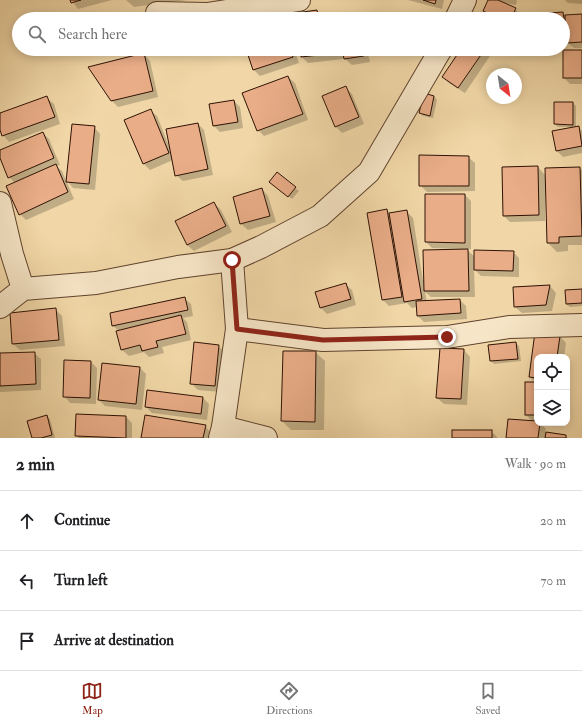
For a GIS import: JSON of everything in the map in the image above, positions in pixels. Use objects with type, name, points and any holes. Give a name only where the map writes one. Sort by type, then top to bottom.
[{"type":"street","points":[[220,12],[299,0]]},
{"type":"street","points":[[460,12],[466,0]]},
{"type":"street","points":[[0,307],[24,289],[96,283],[178,267],[232,260],[261,248],[320,216],[369,172],[437,56]]},
{"type":"street","points":[[0,203],[12,254],[24,289]]},
{"type":"street","points":[[232,260],[237,329],[222,432],[266,438]]},
{"type":"street","points":[[237,329],[323,340],[447,337],[509,327],[582,325]]},
{"type":"building","points":[[70,0],[81,0],[71,3]]},
{"type":"building","points":[[423,0],[436,0],[435,4]]},
{"type":"building","points":[[488,0],[498,0],[516,8],[514,12],[483,11]]},
{"type":"building","points":[[317,10],[317,12],[303,12]]},
{"type":"building","points":[[582,14],[582,42],[570,43],[570,15]]},
{"type":"building","points":[[570,50],[582,50],[582,78],[563,78],[563,56],[570,56]]},
{"type":"building","points":[[132,56],[145,56],[153,91],[111,101],[88,67]]},
{"type":"building","points":[[248,56],[293,57],[253,70]]},
{"type":"building","points":[[343,56],[364,56],[344,59]]},
{"type":"building","points":[[456,56],[480,56],[458,88],[442,77]]},
{"type":"building","points":[[288,76],[303,114],[257,131],[242,93]]},
{"type":"building","points":[[346,86],[359,117],[335,127],[322,96]]},
{"type":"building","points":[[424,93],[434,96],[430,116],[419,113]]},
{"type":"building","points":[[47,96],[55,117],[2,136],[0,130],[0,113]]},
{"type":"building","points":[[234,100],[238,122],[213,126],[209,104]]},
{"type":"building","points":[[554,102],[573,102],[573,125],[554,124]]},
{"type":"building","points":[[151,109],[169,153],[143,164],[124,120]]},
{"type":"building","points":[[198,123],[208,169],[175,176],[166,129]]},
{"type":"building","points":[[72,124],[95,126],[89,184],[66,182]]},
{"type":"building","points":[[579,126],[582,146],[556,151],[552,131]]},
{"type":"building","points":[[43,132],[54,158],[8,178],[0,158],[0,150]]},
{"type":"building","points":[[419,155],[469,156],[469,186],[419,186]]},
{"type":"building","points":[[56,164],[68,192],[19,215],[6,186]]},
{"type":"building","points":[[538,166],[539,215],[503,216],[502,167]]},
{"type":"building","points":[[580,167],[582,236],[559,237],[559,243],[547,243],[545,168]]},
{"type":"building","points":[[277,172],[296,187],[288,197],[269,182]]},
{"type":"building","points":[[262,188],[270,216],[240,224],[233,197]]},
{"type":"building","points":[[425,194],[465,194],[465,243],[425,242]]},
{"type":"building","points":[[214,202],[226,226],[187,245],[175,221]]},
{"type":"building","points":[[387,209],[402,297],[382,300],[367,213]]},
{"type":"building","points":[[407,210],[422,299],[404,302],[389,213]]},
{"type":"building","points":[[468,249],[469,291],[424,291],[423,250]]},
{"type":"building","points":[[474,250],[514,251],[513,271],[474,270]]},
{"type":"building","points":[[346,283],[351,299],[320,308],[315,292]]},
{"type":"building","points":[[550,285],[546,305],[514,307],[513,287]]},
{"type":"building","points":[[582,289],[582,303],[566,304],[565,290]]},
{"type":"building","points":[[185,297],[188,310],[112,326],[110,313]]},
{"type":"building","points":[[460,299],[461,313],[417,316],[416,301]]},
{"type":"building","points":[[56,308],[59,340],[12,344],[10,313]]},
{"type":"building","points":[[181,315],[186,334],[156,341],[158,347],[142,351],[140,345],[121,350],[116,331]]},
{"type":"building","points":[[535,332],[560,336],[557,354],[534,354],[534,378],[529,377]]},
{"type":"building","points":[[194,342],[219,345],[215,386],[190,384]]},
{"type":"building","points":[[516,342],[518,359],[490,361],[488,345]]},
{"type":"building","points":[[440,348],[464,349],[461,399],[436,398]]},
{"type":"building","points":[[283,351],[316,351],[315,422],[281,421]]},
{"type":"building","points":[[35,352],[36,384],[0,386],[0,353]]},
{"type":"building","points":[[64,360],[91,361],[90,398],[63,397]]},
{"type":"building","points":[[102,363],[140,367],[136,404],[98,400]]},
{"type":"building","points":[[525,382],[534,382],[534,415],[525,415]]},
{"type":"building","points":[[147,390],[203,397],[201,414],[145,407]]},
{"type":"building","points":[[76,414],[126,416],[126,438],[75,436]]},
{"type":"building","points":[[47,415],[52,435],[41,438],[32,438],[27,421]]},
{"type":"building","points":[[145,415],[206,425],[203,438],[141,438]]},
{"type":"building","points":[[508,419],[534,421],[534,426],[540,426],[538,438],[506,438]]},
{"type":"building","points":[[452,430],[492,430],[492,438],[452,438]]},
{"type":"building","points":[[546,432],[566,435],[566,438],[545,438]]},
{"type":"route","points":[[232,260],[237,329],[323,340],[447,337]]}]
